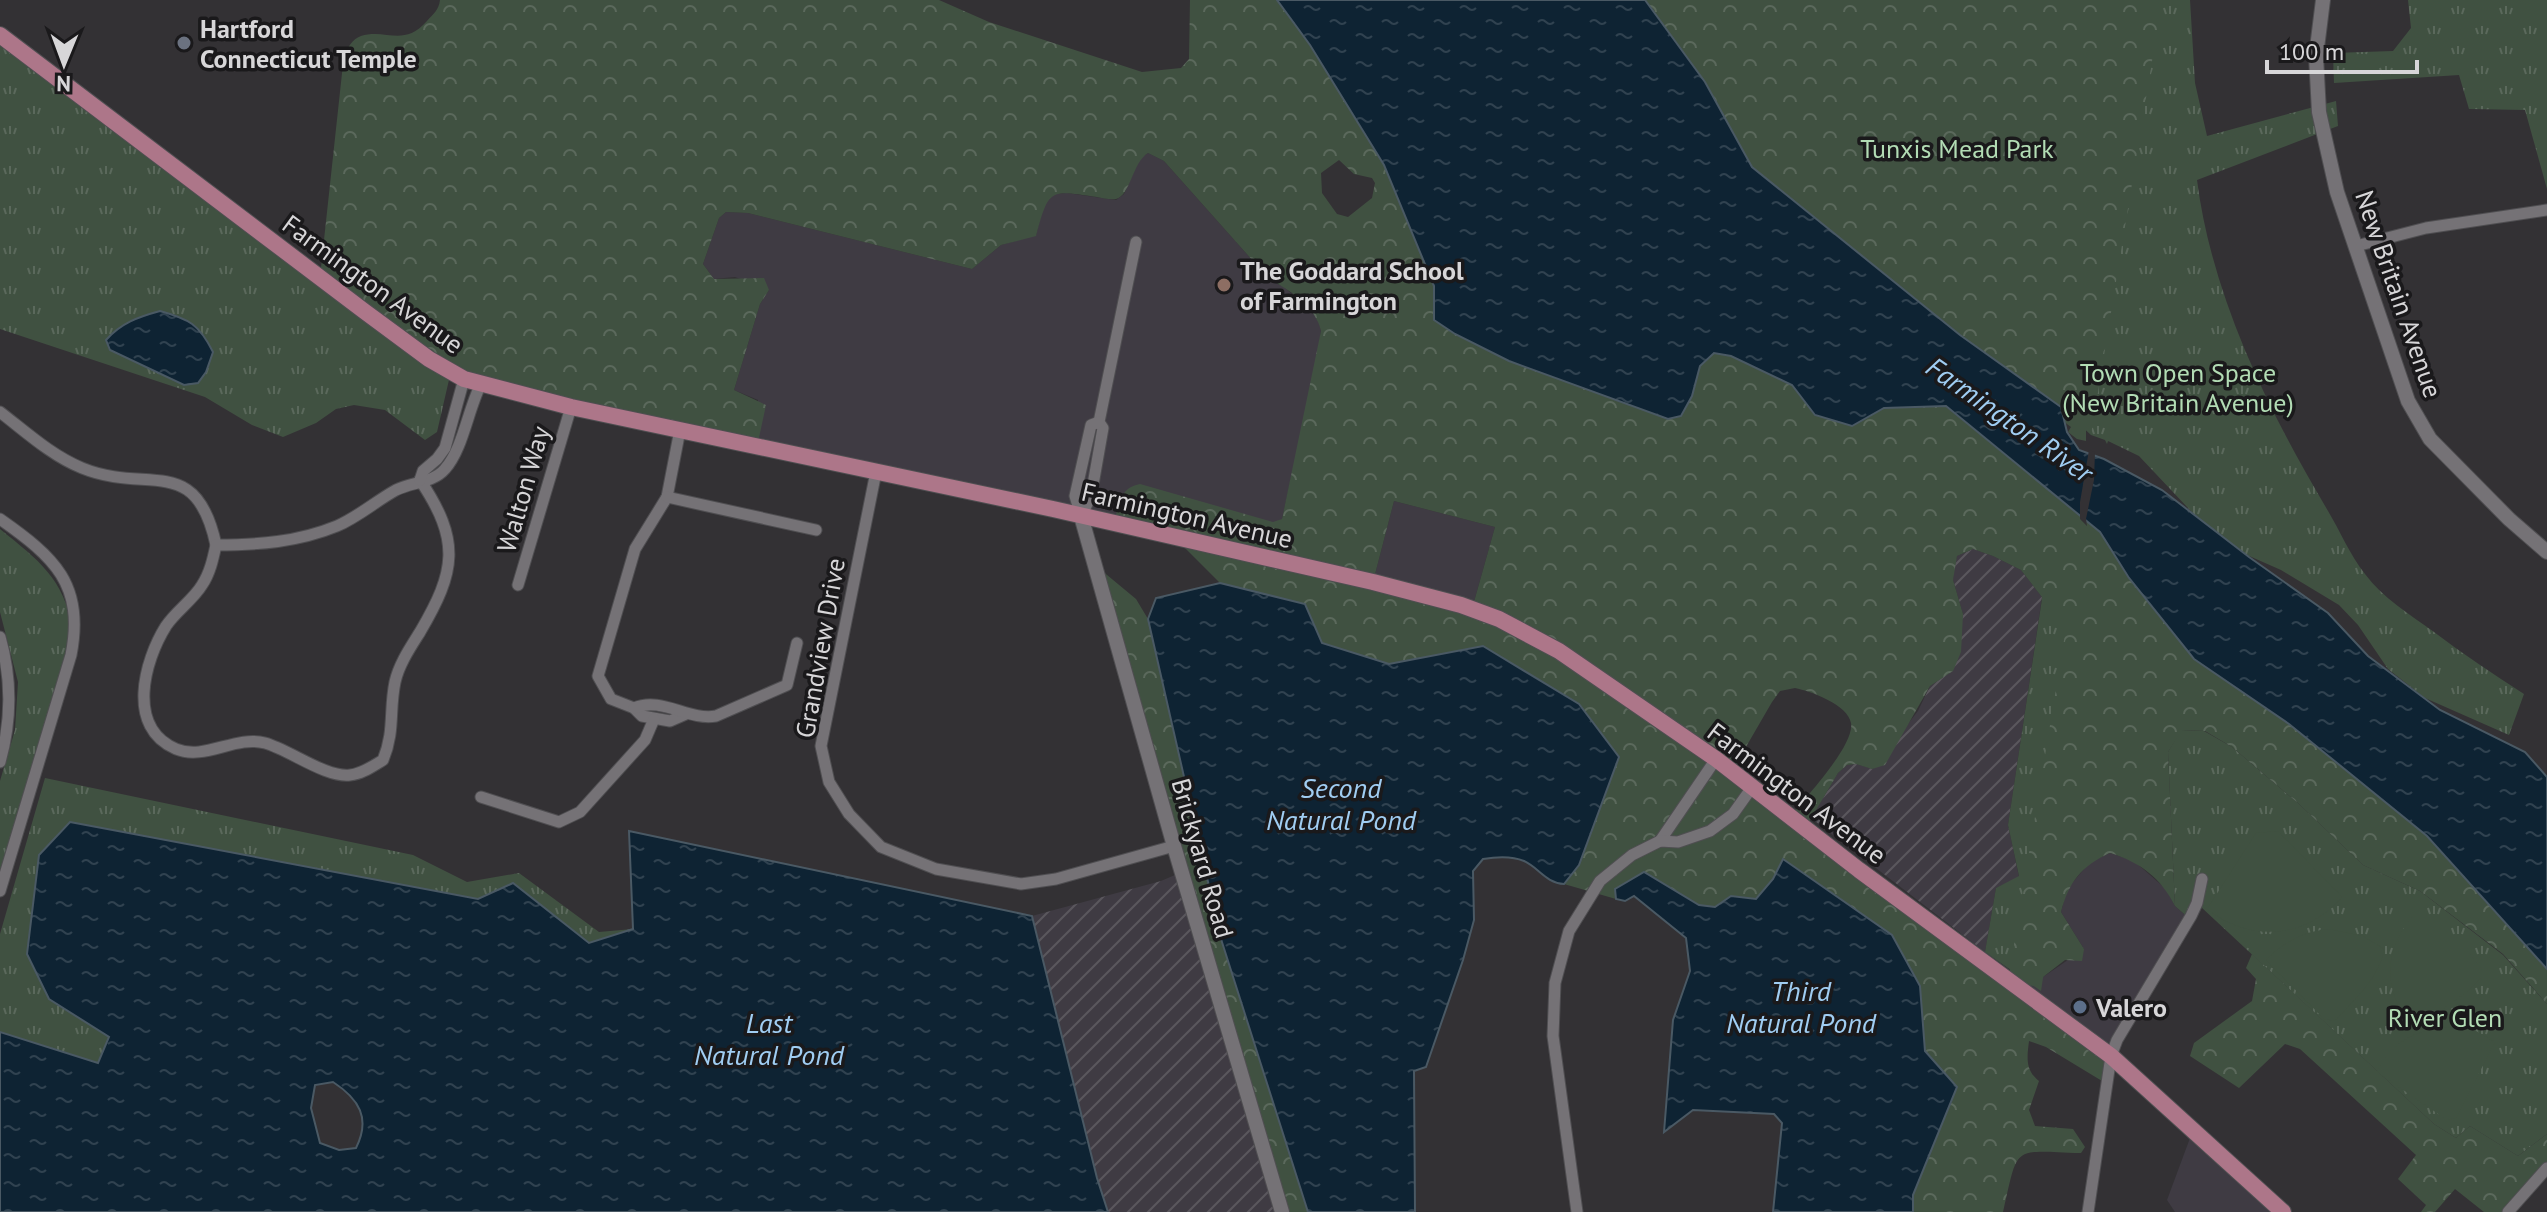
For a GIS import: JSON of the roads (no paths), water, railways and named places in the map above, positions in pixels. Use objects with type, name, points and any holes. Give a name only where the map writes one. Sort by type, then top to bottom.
[{"type":"main road","name":"Farmington Avenue","points":[[0,35],[429,359],[464,379],[571,407],[1081,516],[1389,586],[1461,605],[1499,619],[1559,651],[1716,759],[1859,870],[2111,1056],[2283,1212]]},
{"type":"street","name":"New Britain Avenue","points":[[2323,0],[2316,56],[2319,112],[2337,192],[2408,401],[2430,439],[2509,519],[2547,552]]},
{"type":"street","points":[[2356,246],[2426,228],[2547,210]]},
{"type":"street","points":[[1081,516],[1091,496],[1103,428],[1099,422],[1136,242]]},
{"type":"street","points":[[420,480],[423,471],[445,448],[464,379]]},
{"type":"street","points":[[216,545],[280,543],[309,535],[337,526],[395,491],[420,480],[434,479],[447,468],[456,453],[481,384]]},
{"type":"street","name":"Walton Way","points":[[518,585],[571,407]]},
{"type":"street","points":[[0,412],[59,457],[81,468],[105,476],[166,481],[183,486],[202,502],[211,520],[216,545],[212,565],[202,586],[166,628],[151,659],[142,693],[147,717],[159,738],[177,750],[197,753],[240,741],[261,742],[285,749],[334,774],[351,775],[383,760],[391,740],[395,681],[405,657],[438,601],[450,551],[448,531],[420,480]]},
{"type":"street","points":[[680,430],[667,497],[635,549],[598,676],[611,699],[634,708],[642,716],[670,721],[686,714]]},
{"type":"street","name":"Grandview Drive","points":[[876,472],[821,746],[829,782],[849,814],[881,847],[922,865],[966,876],[1021,884],[1056,879],[1174,846]]},
{"type":"street","points":[[667,497],[816,530]]},
{"type":"street","name":"Brickyard Road","points":[[1081,516],[1282,1212]]},
{"type":"street","points":[[0,519],[41,550],[63,577],[73,596],[76,625],[71,655],[0,891]]},
{"type":"street","points":[[0,637],[7,663],[10,694],[0,762]]},
{"type":"street","points":[[634,708],[660,705],[686,714],[716,716],[787,685],[797,643]]},
{"type":"street","points":[[481,797],[559,822],[580,812],[645,740],[654,719]]},
{"type":"street","points":[[1577,1212],[1553,1036],[1555,983],[1569,931],[1600,881],[1632,855],[1660,841],[1716,759]]},
{"type":"street","points":[[1660,841],[1678,842],[1710,831],[1733,814],[1753,786]]},
{"type":"street","points":[[2088,1212],[2111,1056],[2117,1040],[2197,903],[2202,879]]},
{"type":"street","points":[[2508,1212],[2547,1168]]},
{"type":"water","name":"Farmington River","points":[[1277,0],[1645,0],[1705,82],[1752,167],[1960,335],[2061,407],[2067,432],[2079,450],[2104,459],[2162,490],[2328,613],[2368,656],[2440,710],[2525,752],[2547,777],[2547,969],[2427,836],[2289,724],[2194,659],[2129,578],[2100,532],[1946,406],[1884,408],[1852,426],[1815,415],[1792,385],[1731,356],[1714,353],[1700,366],[1692,396],[1681,416],[1668,419],[1509,361],[1434,320],[1434,286],[1384,165],[1310,45]]},
{"type":"water","points":[[160,311],[192,324],[213,352],[206,372],[198,383],[184,385],[110,350],[106,340],[118,329],[137,318]]},
{"type":"water","name":"Second Natural Pond","points":[[1220,583],[1305,604],[1322,643],[1389,664],[1483,646],[1579,704],[1619,757],[1579,865],[1564,884],[1552,881],[1529,864],[1514,858],[1483,859],[1473,871],[1474,920],[1463,960],[1426,1067],[1414,1071],[1415,1212],[1308,1212],[1221,939],[1148,619],[1156,598]]},
{"type":"water","name":"Last Natural Pond","points":[[70,822],[478,899],[513,883],[589,943],[633,929],[629,831],[1032,916],[1108,1212],[0,1212],[0,1032],[98,1063],[109,1037],[49,999],[27,954],[39,855]],"holes":[[[333,1082],[350,1095],[360,1110],[362,1127],[356,1148],[339,1150],[320,1143],[311,1108],[315,1085]]]},
{"type":"water","name":"Third Natural Pond","points":[[1783,859],[1892,935],[1920,986],[1925,1051],[1957,1087],[1913,1195],[1913,1212],[1773,1212],[1782,1123],[1774,1114],[1693,1110],[1664,1132],[1673,1020],[1690,971],[1686,938],[1634,896],[1625,901],[1616,899],[1615,889],[1644,872],[1699,905],[1715,907],[1731,896],[1756,899],[1773,879]]},
{"type":"place","name":"Hartford Connecticut Temple","points":[[184,43]]},
{"type":"place","name":"The Goddard School of Farmington","points":[[1224,285]]},
{"type":"place","name":"Valero","points":[[2080,1007]]},
{"type":"park label","name":"Tunxis Mead Park","points":[[1957,148]]},
{"type":"park label","name":"Town Open Space (New Britain Avenue)","points":[[2178,387]]},
{"type":"park label","name":"River Glen","points":[[2445,1017]]}]
